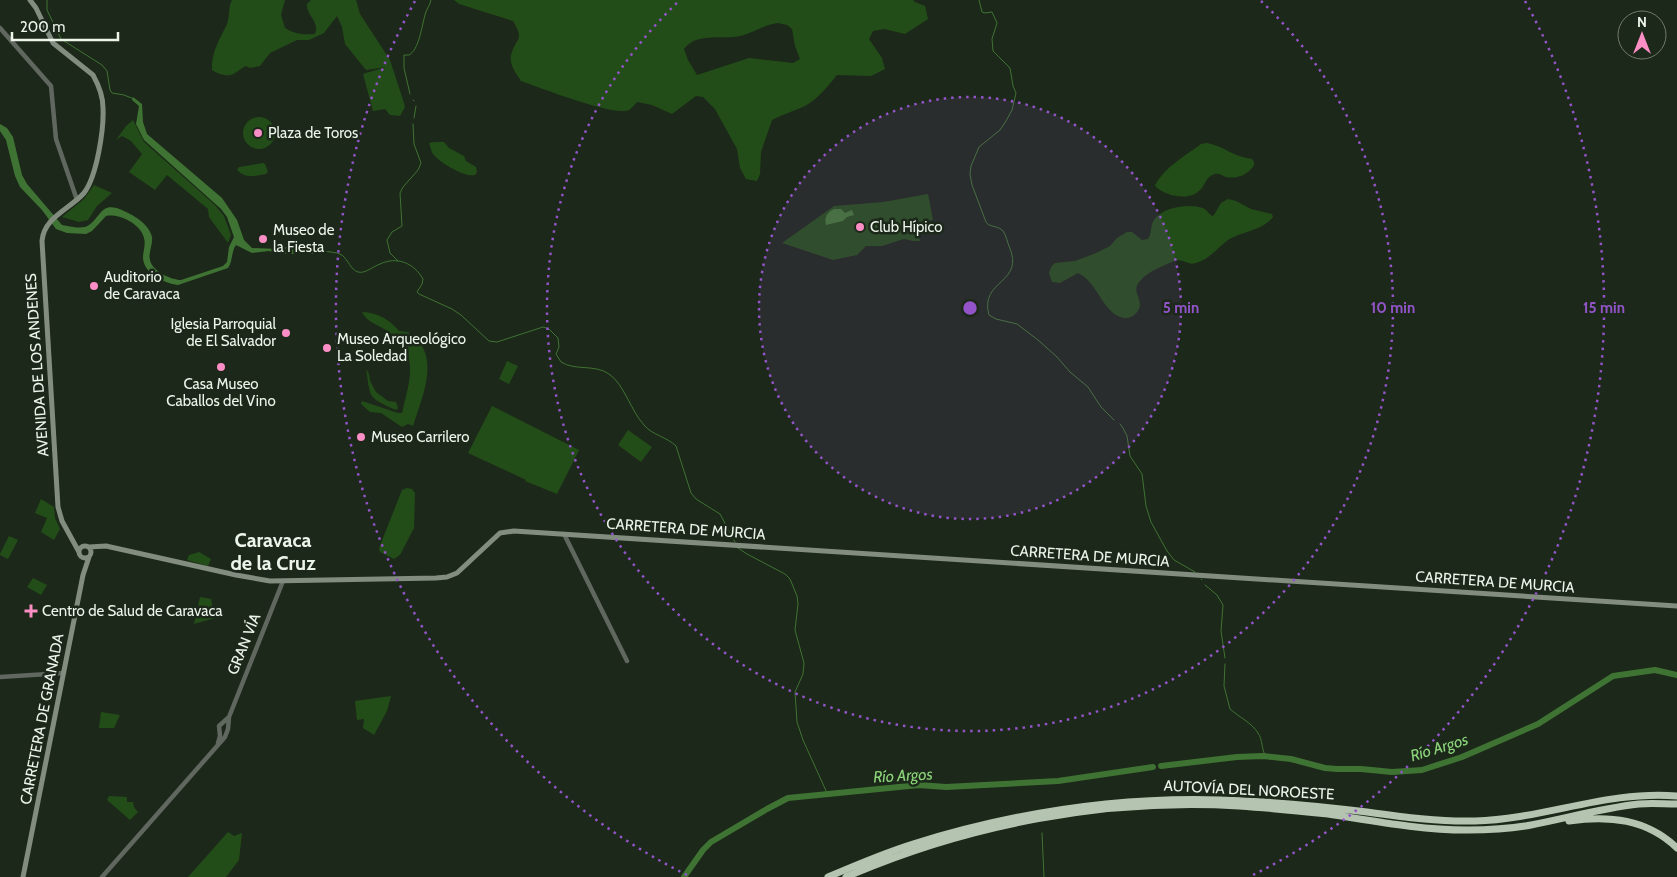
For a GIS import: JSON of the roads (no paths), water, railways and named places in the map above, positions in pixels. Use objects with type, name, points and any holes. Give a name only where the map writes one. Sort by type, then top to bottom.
[{"type":"highway","points":[[1624,796],[1654,791],[1677,792]]},
{"type":"highway","name":"AUTOVÍA DEL NOROESTE","points":[[828,877],[911,845],[961,830],[1042,812],[1149,799],[1204,798],[1336,808],[1408,817],[1474,821],[1521,818],[1624,796],[1677,796]]},
{"type":"highway","name":"AUTOVÍA DEL NOROESTE","points":[[846,877],[906,853],[962,836],[1070,814],[1139,807],[1187,805],[1239,806],[1325,814],[1400,825],[1464,830],[1529,826],[1590,812],[1641,804],[1677,804]]},
{"type":"highway","points":[[1529,826],[1587,818],[1625,820],[1643,825],[1664,836],[1677,848]]},
{"type":"main road","name":"AVENIDA DE LOS ANDENES","points":[[30,0],[36,8],[53,43],[67,56],[90,71],[102,98],[103,118],[96,165],[89,184],[77,200],[48,224],[43,234],[42,244],[58,507],[62,521],[79,552],[87,552]]},
{"type":"main road","name":"CARRETERA DE MURCIA","points":[[283,581],[448,577],[462,569],[502,532],[727,544],[1677,606]]},
{"type":"main road","points":[[72,540],[87,552],[101,546],[259,579],[283,581]]},
{"type":"main road","name":"CARRETERA DE GRANADA","points":[[23,877],[87,552]]},
{"type":"street","points":[[0,28],[51,86],[56,139],[77,200]]},
{"type":"street","points":[[564,534],[627,661]]},
{"type":"street","name":"GRAN VÍA","points":[[229,717],[283,581]]},
{"type":"street","points":[[0,677],[64,673]]},
{"type":"street","points":[[217,745],[220,736],[219,726],[229,717]]},
{"type":"street","points":[[102,877],[225,737],[229,717]]},
{"type":"street","points":[[223,723],[228,729]]},
{"type":"street","points":[[220,730],[224,732],[228,729]]},
{"type":"waterway","points":[[47,0],[47,10],[61,39],[102,65],[107,71],[112,93],[134,99]]},
{"type":"waterway","points":[[410,94],[404,68],[404,55],[409,55],[415,48],[431,0]]},
{"type":"waterway","points":[[979,0],[982,12],[992,12],[997,23],[992,39],[993,51],[1010,68],[1016,93],[1012,110],[1000,130],[979,147],[971,166],[970,174],[972,185],[986,222],[1003,231],[1013,258],[1012,268],[1008,275],[990,294],[988,303],[989,315],[996,319],[1017,324],[1038,340],[1088,387],[1101,407],[1114,420]]},
{"type":"waterway","points":[[414,118],[416,106]]},
{"type":"waterway","points":[[398,261],[390,253],[387,240],[392,232],[402,226],[400,193],[418,170],[421,163],[414,144],[413,124]]},
{"type":"waterway","points":[[323,251],[342,255],[353,269],[358,272],[364,272],[380,264],[393,261],[410,265],[423,279],[417,292],[419,294],[461,315],[489,341],[497,342],[543,327],[549,329],[558,338],[559,347],[556,354],[561,362],[572,366],[598,369],[609,374],[619,384],[644,425],[676,446],[691,493],[696,499],[720,514],[735,542]]},
{"type":"waterway","points":[[1120,424],[1127,436],[1130,456],[1142,474],[1146,506],[1151,522],[1174,560],[1195,572]]},
{"type":"waterway","points":[[738,548],[785,574],[790,579],[797,596],[795,630],[804,663],[803,674],[795,692],[797,722],[827,793]]},
{"type":"waterway","points":[[1205,585],[1217,595],[1223,605],[1221,631],[1225,658]]},
{"type":"waterway","points":[[1225,664],[1224,686],[1230,709],[1255,729],[1260,736],[1266,757]]},
{"type":"waterway","name":"Río Argos","points":[[1161,766],[1237,757],[1263,756],[1291,759],[1325,768],[1392,772],[1422,770],[1462,757],[1538,724],[1613,676],[1655,670],[1677,675]]},
{"type":"waterway","name":"Río Argos","points":[[684,877],[711,842],[788,798],[919,785],[946,787],[1058,781],[1153,767]]},
{"type":"waterway","points":[[1042,833],[1044,877]]},
{"type":"place","name":"Plaza de Toros","points":[[258,133]]},
{"type":"place","name":"Club Hípico","points":[[860,227]]},
{"type":"place","name":"Museo de la Fiesta","points":[[263,239]]},
{"type":"place","name":"Auditorio de Caravaca","points":[[94,286]]},
{"type":"place","name":"Iglesia Parroquial de El Salvador","points":[[286,333]]},
{"type":"place","name":"Museo Arqueológico La Soledad","points":[[327,348]]},
{"type":"place","name":"Casa Museo Caballos del Vino","points":[[221,367]]},
{"type":"place","name":"Museo Carrilero","points":[[361,437]]},
{"type":"place","name":"Centro de Salud de Caravaca","points":[[31,611]]},
{"type":"district","name":"Caravaca de la Cruz","points":[[273,552]]}]
